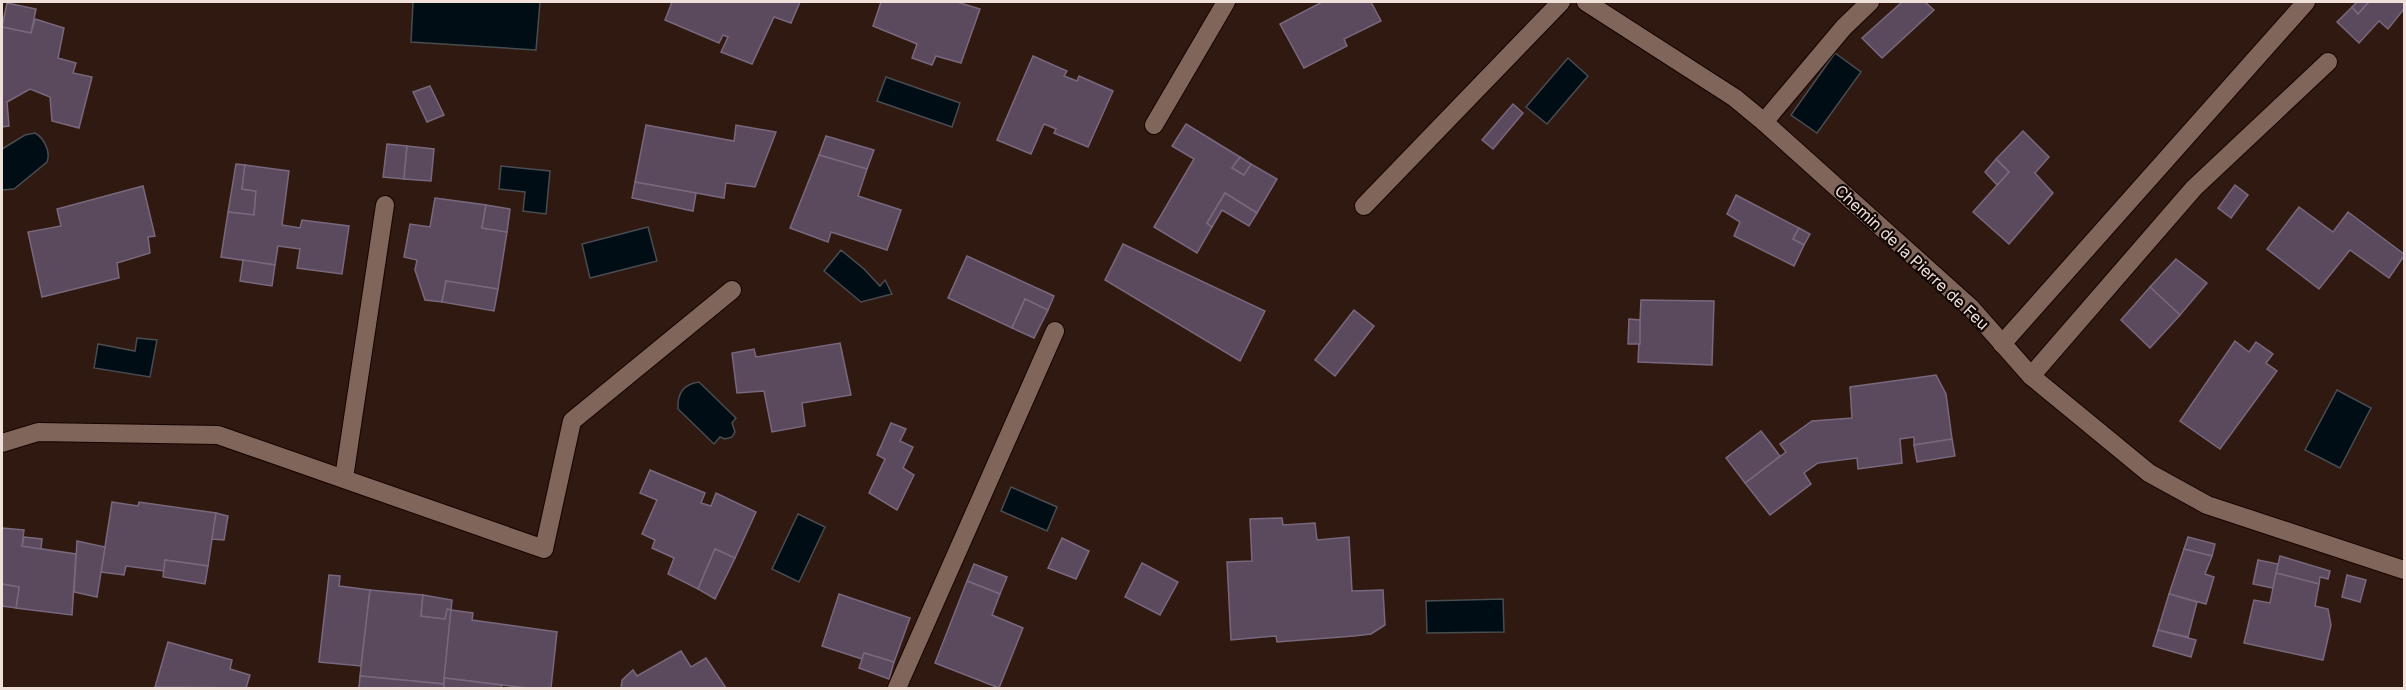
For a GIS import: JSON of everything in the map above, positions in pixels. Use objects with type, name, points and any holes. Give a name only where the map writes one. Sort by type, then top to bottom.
[{"type":"street","points":[[1154,125],[1226,2]]},
{"type":"street","points":[[1364,206],[1561,2]]},
{"type":"street","name":"Chemin de la Pierre de Feu","points":[[1586,2],[1735,98],[1764,122],[1971,308],[2031,376],[2149,473],[2207,505],[2404,570]]},
{"type":"street","points":[[1764,122],[1844,27],[1870,2]]},
{"type":"street","points":[[2002,344],[2306,2]]},
{"type":"street","points":[[2031,376],[2194,188],[2328,62]]},
{"type":"street","points":[[344,478],[385,205]]},
{"type":"street","points":[[2,443],[38,432],[218,435],[544,549],[572,421],[732,290]]},
{"type":"street","points":[[897,688],[1055,331]]},
{"type":"shaded area","points":[[413,2],[540,2],[536,50],[411,42]]},
{"type":"shaded area","points":[[1835,53],[1861,72],[1817,133],[1791,115]]},
{"type":"shaded area","points":[[1568,58],[1588,76],[1547,124],[1526,107]]},
{"type":"shaded area","points":[[886,77],[960,103],[952,127],[877,101]]},
{"type":"shaded area","points":[[35,133],[46,146],[47,162],[14,189],[2,190],[2,149],[25,135]]},
{"type":"shaded area","points":[[501,166],[550,171],[546,214],[523,211],[525,192],[499,189]]},
{"type":"shaded area","points":[[648,227],[657,261],[590,278],[582,244]]},
{"type":"shaded area","points":[[841,250],[880,286],[885,280],[892,294],[861,302],[824,271]]},
{"type":"shaded area","points":[[137,338],[157,340],[150,377],[94,368],[98,344],[135,351]]},
{"type":"shaded area","points":[[699,382],[736,418],[732,423],[735,432],[732,437],[725,439],[720,437],[714,444],[678,409],[682,390]]},
{"type":"shaded area","points":[[2337,390],[2371,408],[2340,468],[2305,450]]},
{"type":"shaded area","points":[[1011,487],[1057,507],[1047,531],[1001,511]]},
{"type":"shaded area","points":[[798,514],[825,527],[799,582],[772,569]]},
{"type":"shaded area","points":[[1503,599],[1504,632],[1427,633],[1426,601]]},
{"type":"building","points":[[672,2],[800,2],[791,23],[774,17],[752,64],[721,52],[728,37],[723,35],[719,43],[665,20]]},
{"type":"building","points":[[881,2],[957,2],[980,9],[961,63],[936,56],[932,65],[912,58],[917,44],[873,26]]},
{"type":"building","points":[[1322,2],[1371,2],[1381,21],[1344,39],[1347,46],[1304,68],[1280,24]]},
{"type":"building","points":[[1902,2],[1925,2],[1934,10],[1882,58],[1862,38]]},
{"type":"building","points":[[2357,2],[2369,2],[2358,14],[2352,7]]},
{"type":"building","points":[[2369,2],[2404,2],[2404,9],[2388,29],[2379,21],[2359,43],[2337,22],[2352,7],[2358,14]]},
{"type":"building","points":[[7,3],[36,9],[31,33],[2,27]]},
{"type":"building","points":[[35,19],[64,28],[58,58],[76,63],[73,73],[92,77],[79,128],[52,121],[50,97],[30,89],[7,102],[9,126],[2,127],[2,27],[31,33]]},
{"type":"building","points":[[1033,56],[1067,71],[1064,76],[1077,81],[1079,76],[1113,91],[1088,147],[1054,133],[1056,129],[1044,124],[1031,154],[997,140]]},
{"type":"building","points":[[430,86],[444,115],[427,122],[413,92]]},
{"type":"building","points":[[1513,104],[1523,113],[1493,149],[1482,140]]},
{"type":"building","points":[[1186,124],[1240,157],[1232,168],[1244,175],[1251,164],[1277,179],[1257,213],[1225,193],[1207,223],[1212,227],[1197,253],[1154,227],[1194,159],[1172,146]]},
{"type":"building","points":[[646,125],[734,141],[736,125],[776,132],[755,187],[726,183],[724,198],[635,182]]},
{"type":"building","points":[[2023,131],[2049,157],[2035,173],[2053,193],[2009,244],[1973,212],[2009,172],[1996,159]]},
{"type":"building","points":[[826,136],[874,150],[867,169],[819,155]]},
{"type":"building","points":[[387,144],[407,146],[404,179],[383,177]]},
{"type":"building","points":[[407,146],[434,149],[431,181],[404,179]]},
{"type":"building","points":[[819,155],[867,169],[858,196],[901,210],[887,250],[831,232],[828,242],[790,228]]},
{"type":"building","points":[[1240,157],[1251,164],[1244,175],[1232,168]]},
{"type":"building","points":[[1996,159],[2009,172],[1997,185],[1985,172]]},
{"type":"building","points":[[236,164],[245,165],[242,189],[256,191],[254,215],[228,212]]},
{"type":"building","points":[[245,165],[289,171],[282,225],[300,228],[302,220],[349,226],[342,274],[297,268],[300,249],[278,246],[275,265],[221,257],[228,212],[254,215],[256,191],[242,189]]},
{"type":"building","points":[[635,182],[696,193],[693,211],[632,198]]},
{"type":"building","points":[[2235,185],[2248,195],[2231,218],[2218,208]]},
{"type":"building","points":[[143,186],[155,236],[148,237],[150,253],[117,263],[119,278],[42,297],[28,232],[61,226],[57,209]]},
{"type":"building","points":[[1225,193],[1257,213],[1249,226],[1222,210],[1212,227],[1207,223]]},
{"type":"building","points":[[1736,195],[1799,228],[1793,239],[1804,245],[1794,266],[1734,236],[1740,222],[1727,214]]},
{"type":"building","points":[[435,198],[486,205],[482,228],[507,232],[498,289],[446,281],[442,302],[425,300],[415,270],[417,260],[404,257],[410,224],[430,227]]},
{"type":"building","points":[[486,205],[510,209],[507,232],[482,228]]},
{"type":"building","points":[[2299,207],[2333,232],[2348,212],[2404,256],[2389,278],[2350,250],[2319,289],[2267,249]]},
{"type":"building","points":[[1799,228],[1810,234],[1804,245],[1793,239]]},
{"type":"building","points":[[1123,244],[1265,311],[1240,361],[1105,280]]},
{"type":"building","points":[[967,256],[1054,296],[1048,310],[1025,299],[1012,328],[948,298]]},
{"type":"building","points":[[2176,259],[2207,283],[2180,315],[2150,287]]},
{"type":"building","points":[[243,260],[275,265],[272,286],[240,281]]},
{"type":"building","points":[[446,281],[498,289],[494,311],[442,302]]},
{"type":"building","points":[[2150,287],[2180,315],[2150,348],[2121,320]]},
{"type":"building","points":[[1025,299],[1048,310],[1034,338],[1012,328]]},
{"type":"building","points":[[1641,300],[1714,301],[1712,365],[1638,362]]},
{"type":"building","points":[[1354,310],[1374,326],[1335,376],[1315,360]]},
{"type":"building","points":[[1629,319],[1640,320],[1640,344],[1628,344]]},
{"type":"building","points":[[2235,341],[2249,352],[2256,342],[2273,354],[2266,363],[2277,371],[2220,449],[2180,421]]},
{"type":"building","points":[[840,343],[851,395],[802,403],[805,426],[772,432],[764,391],[737,393],[732,353],[754,349],[756,357]]},
{"type":"building","points":[[1936,375],[1946,394],[1952,439],[1914,445],[1914,437],[1900,439],[1902,463],[1858,469],[1857,458],[1818,463],[1804,473],[1811,484],[1770,515],[1745,483],[1786,452],[1780,444],[1812,421],[1852,418],[1850,387]]},
{"type":"building","points":[[891,423],[906,429],[900,441],[913,447],[903,468],[914,475],[897,510],[869,493],[885,459],[877,455]]},
{"type":"building","points":[[1761,431],[1780,456],[1745,483],[1726,458]]},
{"type":"building","points":[[1952,439],[1955,456],[1917,462],[1914,445]]},
{"type":"building","points":[[650,470],[705,493],[701,503],[711,506],[716,493],[756,512],[735,558],[715,549],[698,589],[668,574],[674,558],[652,548],[655,540],[642,534],[657,500],[640,493]]},
{"type":"building","points":[[112,502],[138,506],[139,502],[216,513],[208,566],[165,560],[164,571],[126,566],[124,575],[101,572]]},
{"type":"building","points":[[216,513],[228,516],[224,540],[212,539]]},
{"type":"building","points":[[1282,518],[1283,525],[1315,523],[1317,540],[1349,537],[1352,591],[1383,590],[1385,625],[1371,634],[1354,636],[1277,642],[1276,636],[1231,640],[1227,562],[1252,561],[1250,519]]},
{"type":"building","points":[[2,528],[24,530],[22,546],[76,554],[72,615],[16,608],[19,587],[2,584]]},
{"type":"building","points":[[24,537],[42,539],[41,549],[22,546]]},
{"type":"building","points":[[2188,537],[2215,544],[2212,556],[2184,549]]},
{"type":"building","points":[[1062,538],[1089,551],[1076,579],[1048,568]]},
{"type":"building","points":[[77,541],[105,547],[97,597],[74,592]]},
{"type":"building","points":[[715,549],[735,558],[715,599],[698,589]]},
{"type":"building","points":[[2184,549],[2212,556],[2205,574],[2214,577],[2206,604],[2169,594]]},
{"type":"building","points":[[2280,556],[2330,571],[2328,579],[2320,577],[2319,584],[2276,573]]},
{"type":"building","points":[[165,560],[208,566],[205,584],[163,577]]},
{"type":"building","points":[[2258,560],[2278,564],[2273,588],[2253,584]]},
{"type":"building","points":[[1142,563],[1178,582],[1160,615],[1125,597]]},
{"type":"building","points":[[974,564],[1007,577],[1000,594],[967,581]]},
{"type":"building","points":[[2276,573],[2319,584],[2315,606],[2328,609],[2331,625],[2323,660],[2244,643],[2254,600],[2270,603]]},
{"type":"building","points":[[329,575],[340,576],[339,586],[370,590],[361,666],[319,662]]},
{"type":"building","points":[[2347,575],[2366,580],[2360,602],[2342,597]]},
{"type":"building","points":[[967,581],[1000,594],[992,615],[1023,628],[999,688],[935,663]]},
{"type":"building","points":[[2,584],[19,587],[16,608],[2,606]]},
{"type":"building","points":[[370,590],[423,595],[421,616],[445,619],[447,609],[451,610],[444,684],[360,676]]},
{"type":"building","points":[[839,594],[910,618],[894,662],[864,653],[862,659],[822,646]]},
{"type":"building","points":[[2169,594],[2197,602],[2188,637],[2158,630]]},
{"type":"building","points":[[423,595],[452,600],[451,610],[447,609],[445,619],[421,616]]},
{"type":"building","points":[[451,610],[473,613],[472,620],[557,632],[551,688],[527,688],[444,678]]},
{"type":"building","points":[[2158,630],[2196,640],[2191,657],[2153,646]]},
{"type":"building","points":[[168,642],[232,660],[230,669],[250,675],[246,688],[155,687]]},
{"type":"building","points":[[681,651],[691,667],[706,658],[726,688],[621,688],[622,680],[633,670],[637,676]]},
{"type":"building","points":[[864,653],[894,662],[889,679],[859,668]]},
{"type":"building","points":[[360,676],[444,684],[444,688],[359,688]]},
{"type":"building","points":[[444,678],[502,685],[501,688],[444,688]]}]
